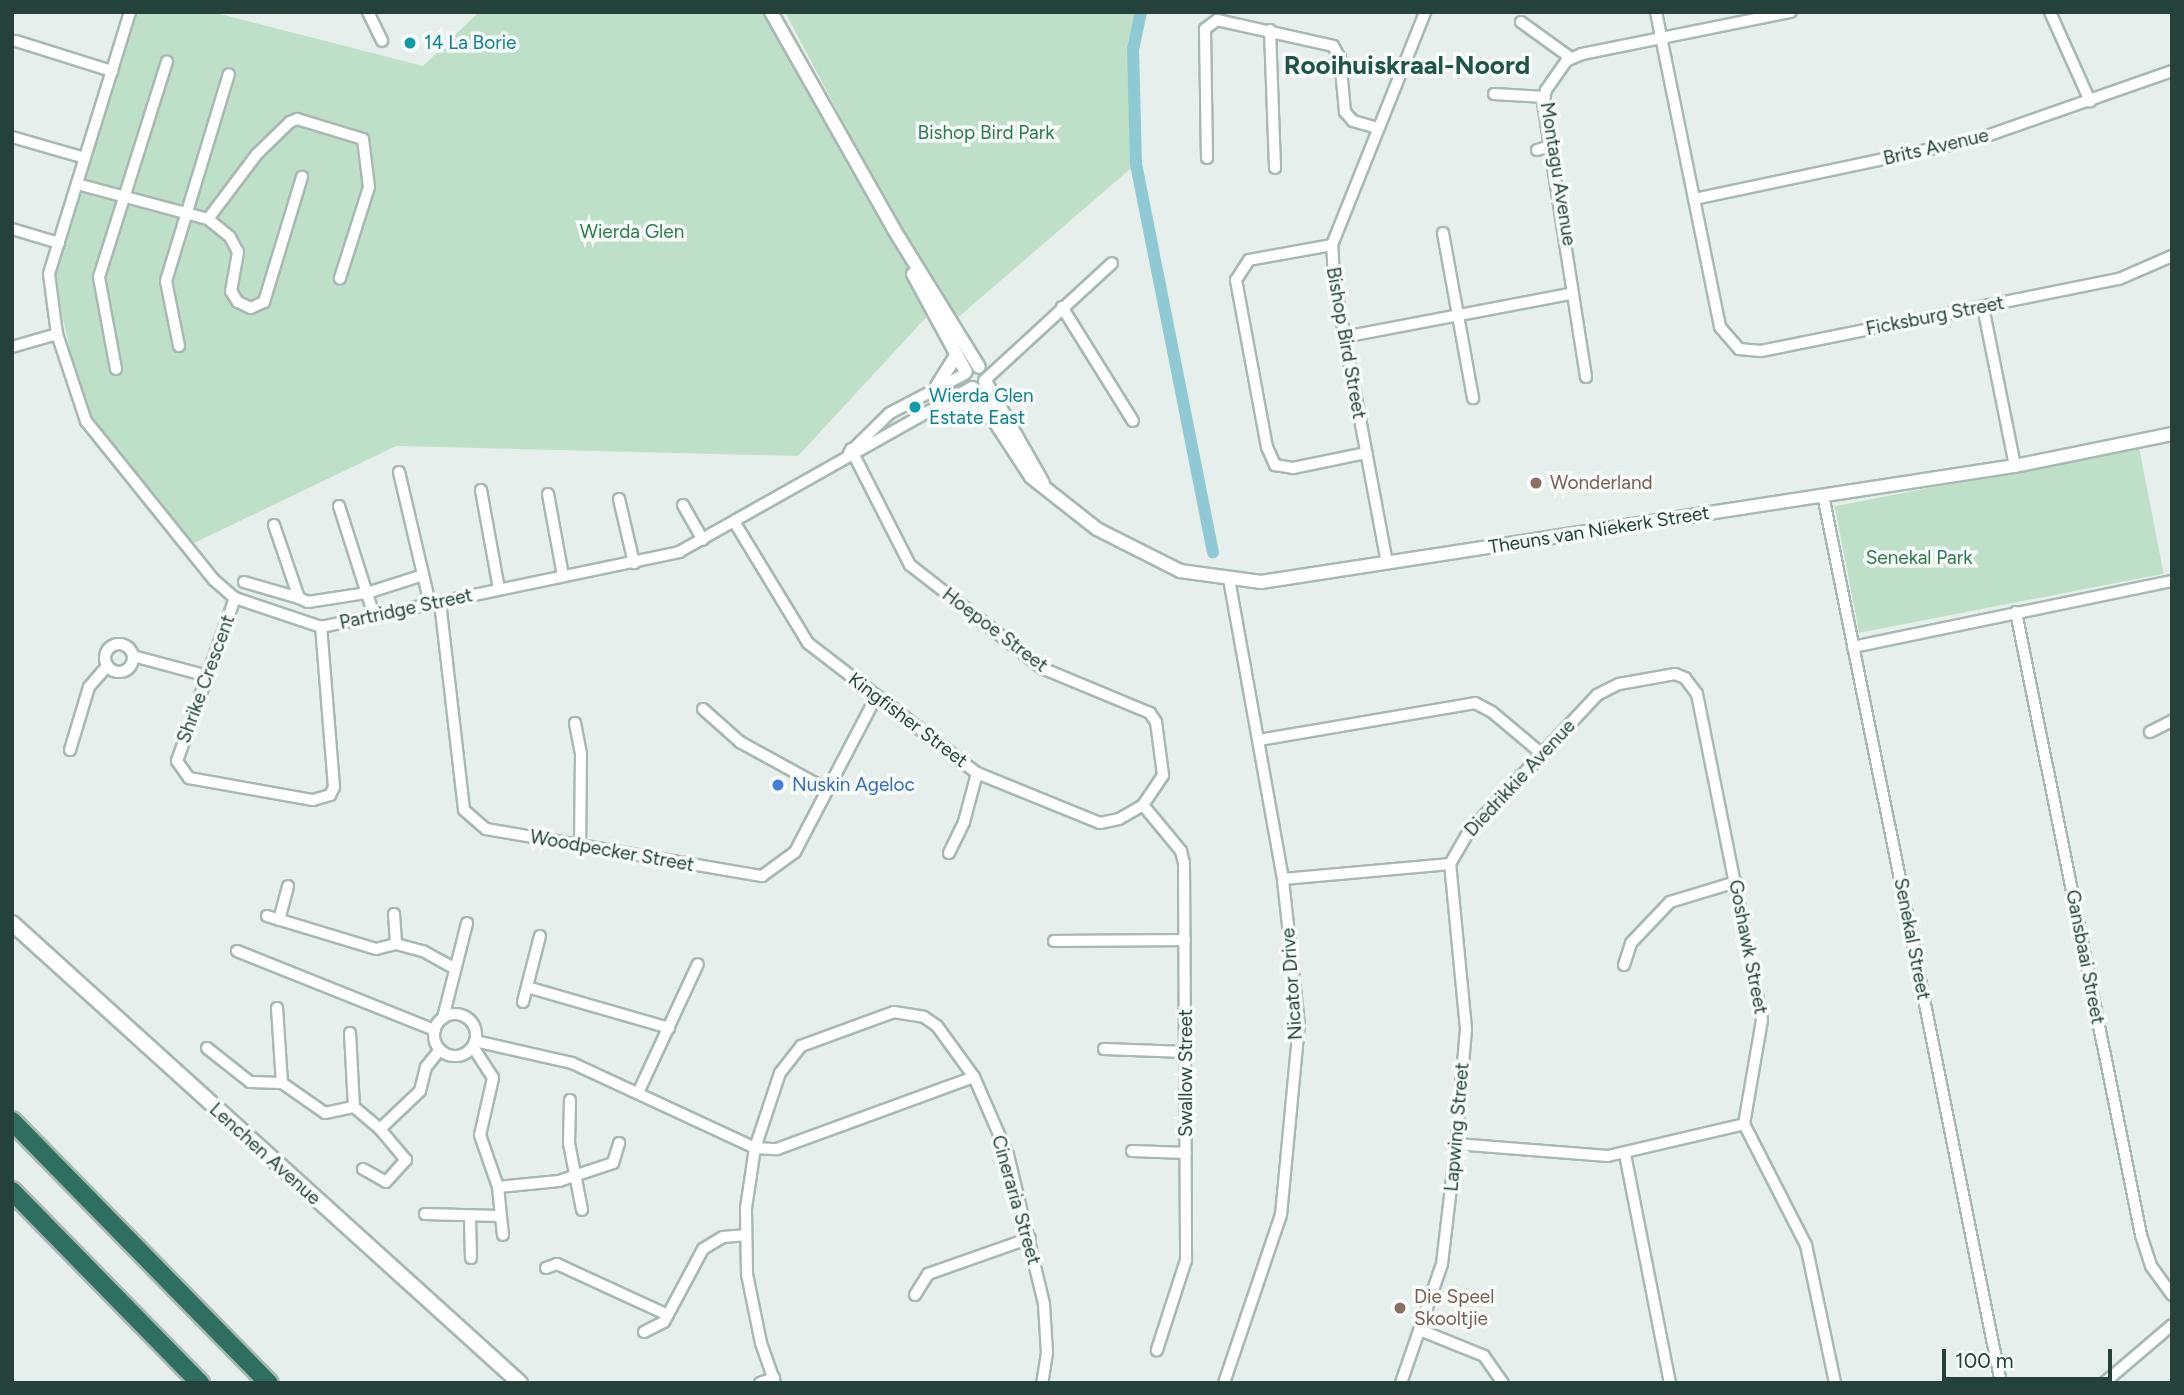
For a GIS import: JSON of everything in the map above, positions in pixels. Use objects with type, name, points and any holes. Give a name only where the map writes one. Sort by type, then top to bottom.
[{"type":"highway","points":[[12,1121],[269,1383]]},
{"type":"highway","points":[[12,1191],[200,1383]]},
{"type":"main road","name":"Lenchen Avenue","points":[[12,923],[520,1383]]},
{"type":"street","name":"Partridge Street","points":[[130,12],[48,282],[57,334],[86,421],[214,580],[235,598],[321,626],[679,552],[972,388]]},
{"type":"street","points":[[368,12],[382,41]]},
{"type":"street","name":"Bishop Bird Street","points":[[1387,563],[1344,337],[1332,245],[1425,12]]},
{"type":"street","name":"Ficksburg Street","points":[[1656,12],[1717,312],[1726,338],[1749,352],[2119,279],[2172,256]]},
{"type":"street","points":[[1521,22],[1571,58],[1791,12]]},
{"type":"street","points":[[2050,12],[2090,101]]},
{"type":"street","name":"Theuns van Niekerk Street","points":[[772,13],[893,228],[983,374],[1047,489]]},
{"type":"street","points":[[1208,158],[1207,24],[1217,20],[1333,46],[1340,58],[1345,112],[1353,121],[1378,128]]},
{"type":"street","points":[[1270,30],[1275,168]]},
{"type":"street","points":[[16,41],[112,71]]},
{"type":"street","name":"Montagu Avenue","points":[[1571,58],[1554,76],[1545,97],[1571,265],[1570,294],[1586,377]]},
{"type":"street","points":[[116,369],[98,281],[167,61]]},
{"type":"street","name":"Brits Avenue","points":[[1694,199],[1958,144],[2172,71]]},
{"type":"street","points":[[179,346],[166,281],[184,213],[229,74]]},
{"type":"street","points":[[1494,94],[1545,97]]},
{"type":"street","points":[[208,219],[257,154],[290,122],[297,119],[363,138],[369,187],[340,278]]},
{"type":"street","points":[[12,137],[85,158]]},
{"type":"street","points":[[1537,150],[1551,146]]},
{"type":"street","points":[[77,184],[208,219],[230,237],[238,252],[231,291],[234,299],[246,307],[261,304],[302,177]]},
{"type":"street","name":"Theuns van Niekerk Street","points":[[893,228],[972,388],[1023,467],[1097,529],[1144,556],[1180,571],[1229,580],[1293,580],[1387,563],[2015,466],[2172,435]]},
{"type":"street","points":[[12,229],[59,243]]},
{"type":"street","points":[[1443,233],[1473,398]]},
{"type":"street","points":[[1332,245],[1249,260],[1237,280],[1267,447],[1275,465],[1293,468],[1366,453]]},
{"type":"street","points":[[972,388],[983,374],[1006,358],[1112,263]]},
{"type":"street","points":[[1344,337],[1570,294]]},
{"type":"street","points":[[1062,307],[1133,421]]},
{"type":"street","points":[[1983,307],[2015,466]]},
{"type":"street","points":[[12,346],[57,334]]},
{"type":"street","points":[[956,356],[931,389],[939,407],[970,404],[993,421]]},
{"type":"street","name":"Partridge Street","points":[[851,455],[890,413],[965,373]]},
{"type":"street","points":[[965,373],[983,374]]},
{"type":"street","name":"Hoepoe Street","points":[[851,455],[910,565],[1042,668],[1150,713],[1156,722],[1163,775],[1143,805]]},
{"type":"street","name":"Woodpecker Street","points":[[399,472],[423,575],[435,603],[464,810],[486,829],[762,876],[794,852],[876,697]]},
{"type":"street","points":[[481,490],[499,589]]},
{"type":"street","points":[[548,494],[563,576]]},
{"type":"street","name":"Senekal Street","points":[[1823,495],[2001,1383]]},
{"type":"street","points":[[619,499],[634,563]]},
{"type":"street","points":[[683,505],[703,540]]},
{"type":"street","points":[[339,506],[374,616]]},
{"type":"street","name":"Kingfisher Street","points":[[735,523],[802,635],[876,697],[977,773],[1100,822],[1119,819],[1143,805]]},
{"type":"street","points":[[274,526],[299,598]]},
{"type":"street","points":[[244,582],[308,602],[367,593],[423,575]]},
{"type":"street","name":"Nicator Drive","points":[[1224,1383],[1277,1232],[1285,1195],[1298,1025],[1283,879],[1229,580]]},
{"type":"street","points":[[1853,647],[2172,581]]},
{"type":"street","name":"Shrike Crescent","points":[[235,598],[204,675],[177,761],[181,773],[289,795],[326,798],[334,787],[321,626]]},
{"type":"street","name":"Gansbaai Street","points":[[2016,612],[2141,1235],[2151,1266],[2172,1295]]},
{"type":"street","points":[[70,750],[89,687],[107,666],[106,651],[114,644],[124,644],[133,656],[204,675]]},
{"type":"street","points":[[107,666],[124,671],[133,656]]},
{"type":"street","name":"Diedrikkie Avenue","points":[[1450,864],[1468,833],[1603,691],[1619,684],[1675,674]]},
{"type":"street","name":"Goshawk Street","points":[[1675,674],[1685,678],[1697,694],[1763,1030],[1744,1124]]},
{"type":"street","points":[[1258,740],[1475,703],[1492,712],[1542,754]]},
{"type":"street","points":[[703,709],[740,742],[826,789]]},
{"type":"street","points":[[2150,732],[2172,721]]},
{"type":"street","points":[[575,723],[581,754],[580,846]]},
{"type":"street","points":[[949,853],[964,821],[977,773]]},
{"type":"street","name":"Swallow Street","points":[[1143,805],[1183,856],[1186,1259],[1157,1350]]},
{"type":"street","points":[[1283,879],[1450,864]]},
{"type":"street","name":"Lapwing Street","points":[[1401,1383],[1445,1252],[1466,1029],[1450,864]]},
{"type":"street","points":[[1624,965],[1631,943],[1675,898],[1736,882]]},
{"type":"street","points":[[279,919],[288,886]]},
{"type":"street","points":[[394,914],[396,944]]},
{"type":"street","points":[[267,916],[376,948],[396,944],[423,951],[455,969]]},
{"type":"street","points":[[440,1050],[435,1030],[443,1018],[467,923]]},
{"type":"street","points":[[523,1002],[540,936]]},
{"type":"street","points":[[1054,942],[1185,940]]},
{"type":"street","points":[[236,951],[435,1030]]},
{"type":"street","points":[[638,1093],[698,964]]},
{"type":"street","points":[[527,987],[669,1028]]},
{"type":"street","points":[[277,1008],[282,1083]]},
{"type":"street","points":[[443,1018],[457,1014],[470,1021],[474,1044],[493,1078],[480,1135],[498,1187],[503,1235]]},
{"type":"street","name":"Cineraria Street","points":[[774,1380],[752,1308],[744,1235],[755,1148],[780,1073],[801,1046],[881,1014],[923,1017],[937,1026],[974,1077],[1008,1155],[1030,1238],[1047,1329],[1042,1383]]},
{"type":"street","points":[[350,1033],[354,1107],[380,1129],[406,1160],[386,1182],[363,1169]]},
{"type":"street","points":[[440,1050],[461,1056],[474,1044]]},
{"type":"street","points":[[474,1044],[572,1063],[755,1148],[777,1149],[974,1077]]},
{"type":"street","points":[[207,1048],[250,1082],[282,1083],[325,1113],[354,1107]]},
{"type":"street","points":[[1104,1049],[1186,1052]]},
{"type":"street","points":[[380,1129],[420,1091],[426,1067],[440,1050]]},
{"type":"street","points":[[570,1100],[569,1143],[582,1209]]},
{"type":"street","points":[[1455,1144],[1625,1154],[1744,1124],[1806,1245],[1835,1383]]},
{"type":"street","points":[[763,1128],[777,1149]]},
{"type":"street","points":[[498,1187],[559,1181],[575,1173],[614,1163],[618,1143]]},
{"type":"street","points":[[1132,1152],[1186,1153]]},
{"type":"street","points":[[1625,1154],[1671,1383]]},
{"type":"street","points":[[425,1214],[470,1218],[499,1216]]},
{"type":"street","points":[[470,1218],[471,1258]]},
{"type":"street","points":[[644,1332],[662,1325],[703,1249],[723,1237],[744,1235]]},
{"type":"street","points":[[915,1295],[928,1274],[1030,1238]]},
{"type":"street","points":[[546,1268],[556,1264],[668,1315]]},
{"type":"street","points":[[2104,1383],[2172,1325]]},
{"type":"street","points":[[1420,1330],[1484,1356],[1503,1383]]},
{"type":"street","points":[[760,1383],[774,1380]]},
{"type":"green space","name":"Wierda Glen","points":[[135,12],[212,12],[423,66],[479,12],[764,12],[932,311],[798,456],[396,446],[192,544],[83,410],[54,277]]},
{"type":"green space","name":"Bishop Bird Park","points":[[785,12],[1141,12],[1133,50],[1136,164],[955,320],[920,267]]},
{"type":"green space","name":"Senekal Park","points":[[2139,447],[2164,574],[1859,633],[1835,506]]},
{"type":"waterway","points":[[1141,12],[1133,49],[1136,164],[1213,552]]},
{"type":"place","name":"14 La Borie","points":[[410,43]]},
{"type":"place","name":"Wierda Glen Estate East","points":[[915,407]]},
{"type":"place","name":"Wonderland","points":[[1536,483]]},
{"type":"place","name":"Nuskin Ageloc","points":[[778,785]]},
{"type":"place","name":"Die Speel Skooltjie","points":[[1400,1308]]},
{"type":"district","name":"Rooihuiskraal-Noord","points":[[1407,66]]}]
